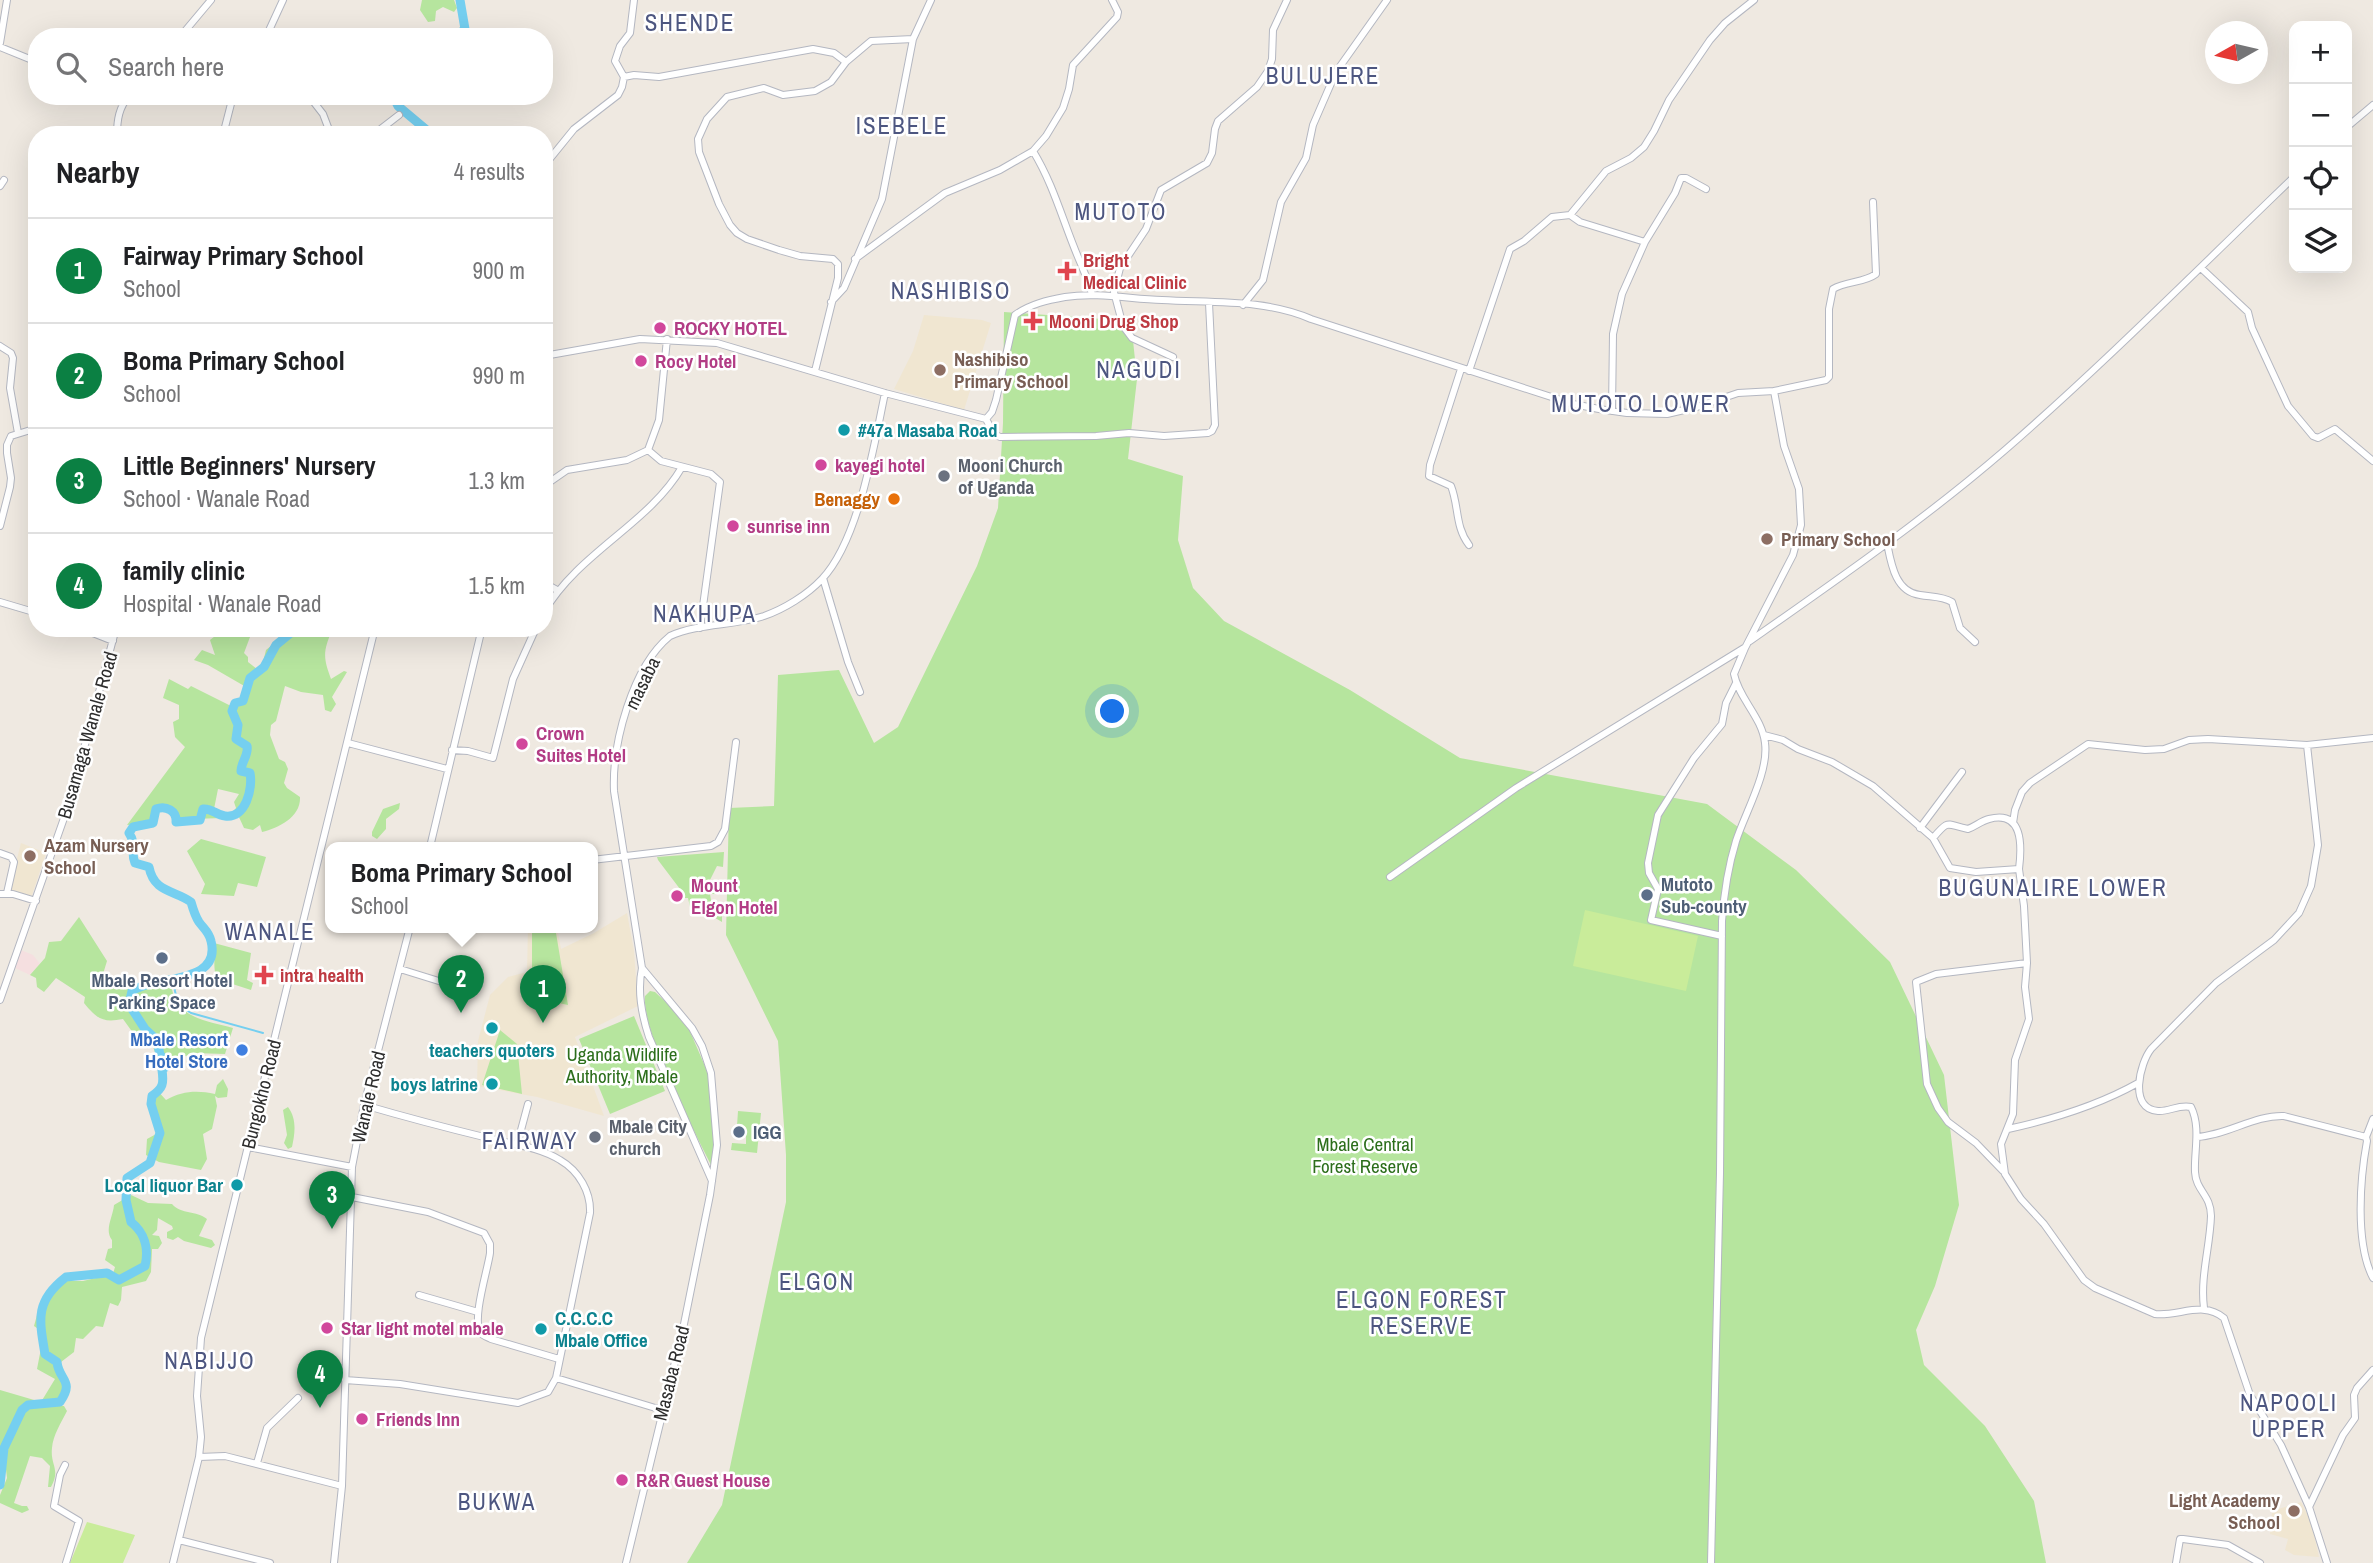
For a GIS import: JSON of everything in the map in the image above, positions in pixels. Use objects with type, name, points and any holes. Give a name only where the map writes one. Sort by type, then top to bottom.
[{"type":"street","points":[[7,0],[0,45],[28,58]]},
{"type":"street","points":[[188,28],[211,0]]},
{"type":"street","points":[[272,28],[283,0]]},
{"type":"street","points":[[553,155],[578,126],[618,95],[624,77],[615,61],[620,47],[630,33],[634,0]]},
{"type":"street","points":[[830,303],[844,288],[882,199],[912,39],[931,0]]},
{"type":"street","points":[[855,259],[945,192],[1000,170],[1033,151],[1063,108],[1073,65],[1117,17],[1118,12],[1112,0]]},
{"type":"street","points":[[1173,356],[1129,335],[1122,323],[1115,297],[1114,289],[1120,268],[1146,229],[1161,190],[1207,163],[1212,153],[1218,121],[1257,86],[1268,71],[1271,66],[1273,30],[1287,0]]},
{"type":"street","points":[[1242,305],[1263,279],[1281,202],[1308,154],[1313,125],[1336,72],[1387,0]]},
{"type":"street","points":[[1570,215],[1606,171],[1631,158],[1644,147],[1669,100],[1713,37],[1725,23],[1754,0]]},
{"type":"street","points":[[816,371],[839,271],[838,264],[833,259],[796,255],[779,250],[737,233],[719,204],[699,152],[698,139],[707,119],[727,97],[764,88],[783,95],[815,91],[831,82],[846,62],[871,41],[912,39]]},
{"type":"street","points":[[624,77],[659,77],[813,50],[835,53],[846,62]]},
{"type":"street","points":[[117,126],[121,105]]},
{"type":"street","points":[[225,126],[231,105]]},
{"type":"street","points":[[316,105],[328,126]]},
{"type":"street","points":[[2352,124],[2373,106]]},
{"type":"street","points":[[386,126],[400,116]]},
{"type":"street","points":[[1033,151],[1050,180],[1080,264],[1089,280],[1092,295]]},
{"type":"street","points":[[1612,411],[1615,321],[1627,279],[1681,178],[1706,189]]},
{"type":"street","points":[[1390,877],[1517,788],[1747,645],[1887,543],[2003,451],[2118,348],[2289,182]]},
{"type":"street","points":[[986,419],[996,400],[1015,316],[1043,302],[1092,295],[1242,305],[1290,311],[1469,372],[1573,404],[1612,411],[1667,414],[1738,393],[1774,391],[1826,380],[1829,377],[1829,309],[1833,289],[1871,278],[1875,274],[1873,202]]},
{"type":"street","points":[[1469,372],[1507,253],[1552,217],[1570,215],[1580,222],[1645,242]]},
{"type":"street","points":[[2201,268],[2250,315],[2252,328],[2288,406],[2299,421],[2316,439],[2336,430],[2373,461]]},
{"type":"street","points":[[986,419],[994,434],[1000,437],[1129,433],[1164,436],[1212,431],[1214,425],[1209,303]]},
{"type":"street","points":[[553,354],[632,340],[667,339],[716,343],[885,393],[986,419]]},
{"type":"street","points":[[553,480],[567,470],[627,460],[648,450],[659,420],[667,339]]},
{"type":"street","points":[[0,346],[13,358],[10,388],[18,433]]},
{"type":"street","points":[[1461,369],[1429,475],[1451,486],[1458,524],[1469,545]]},
{"type":"street","points":[[1711,1563],[1725,891],[1736,842],[1765,761],[1764,735],[1736,683],[1735,670],[1794,555],[1801,525],[1799,489],[1784,446],[1774,391]]},
{"type":"street","name":"masaba","points":[[642,968],[614,791],[614,765],[633,692],[664,641],[677,633],[765,615],[799,597],[823,578],[855,518],[885,393]]},
{"type":"street","points":[[0,526],[11,478],[7,445],[11,436],[28,430]]},
{"type":"street","points":[[648,450],[661,461],[711,474],[720,482],[700,628]]},
{"type":"street","points":[[553,597],[557,590],[668,489],[682,467]]},
{"type":"street","points":[[1887,543],[1898,582],[1914,594],[1945,598],[1952,602],[1960,628],[1975,642]]},
{"type":"street","points":[[823,578],[848,662],[860,692]]},
{"type":"street","points":[[553,588],[557,590]]},
{"type":"street","points":[[0,602],[28,610]]},
{"type":"street","points":[[105,637],[113,640]]},
{"type":"street","name":"Busamaga Wanale Road","points":[[0,1000],[70,801],[114,637]]},
{"type":"street","name":"Bungokho Road","points":[[173,1563],[199,1457],[201,1437],[197,1396],[201,1338],[373,637]]},
{"type":"street","points":[[431,842],[480,637]]},
{"type":"street","points":[[452,750],[493,758],[513,680],[532,637]]},
{"type":"street","points":[[1722,936],[1651,920],[1658,889],[1649,873],[1648,863],[1658,815],[1694,758],[1721,724],[1726,703],[1736,683]]},
{"type":"street","points":[[1764,735],[1783,740],[1832,762],[1879,792],[1933,838],[1952,869],[1994,872],[2019,869]]},
{"type":"street","points":[[2013,823],[2022,792],[2030,783],[2088,744],[2145,750],[2164,749],[2189,740],[2208,738],[2307,745],[2373,738]]},
{"type":"street","points":[[598,859],[711,846],[718,842],[725,829],[736,741]]},
{"type":"street","points":[[348,743],[447,769]]},
{"type":"street","points":[[2204,1308],[2203,1283],[2211,1215],[2209,1200],[2199,1187],[2195,1173],[2197,1137],[2192,1107],[2159,1111],[2149,1109],[2142,1101],[2138,1083],[2143,1074],[2146,1055],[2151,1049],[2216,984],[2274,940],[2299,913],[2311,886],[2318,845],[2307,745]]},
{"type":"street","points":[[1920,828],[1962,772]]},
{"type":"street","points":[[1933,838],[1945,824],[1968,829],[1980,822],[1999,817],[2009,819],[2013,823],[2021,841],[2019,869],[2024,906],[2027,963],[2025,987],[2029,1019],[2015,1060],[2015,1103],[2000,1151],[2005,1172],[2021,1199],[2044,1224],[2084,1280],[2155,1314],[2204,1308],[2218,1312],[2224,1318],[2250,1395],[2281,1445],[2309,1507],[2327,1563]]},
{"type":"street","points":[[0,853],[11,857],[14,862],[3,893],[36,901]]},
{"type":"street","name":"Wanale Road","points":[[334,1563],[342,1486],[352,1167],[364,1105],[409,933]]},
{"type":"street","points":[[2005,1172],[1976,1143],[1948,1122],[1931,1093],[1927,1084],[1916,982],[1936,974],[2027,963]]},
{"type":"street","points":[[642,968],[642,1018],[712,1181]]},
{"type":"street","name":"Masaba Road","points":[[625,1563],[683,1329],[717,1145],[711,1073],[702,1046],[692,1028],[642,968]]},
{"type":"street","points":[[400,969],[471,991]]},
{"type":"street","points":[[640,993],[658,989]]},
{"type":"street","points":[[2008,1129],[2052,1120],[2102,1102],[2138,1083]]},
{"type":"street","points":[[517,1145],[528,1104]]},
{"type":"street","points":[[345,1380],[400,1384],[518,1403],[548,1392],[556,1378],[590,1213],[590,1202],[580,1178],[558,1158],[364,1105]]},
{"type":"street","points":[[2197,1137],[2224,1133],[2275,1115],[2366,1137]]},
{"type":"street","points":[[2373,1119],[2366,1137],[2362,1186],[2363,1246],[2373,1278]]},
{"type":"street","points":[[248,1147],[352,1167]]},
{"type":"street","points":[[352,1198],[429,1212],[484,1233],[490,1244],[490,1253],[478,1312],[479,1331],[482,1335],[559,1359]]},
{"type":"street","points":[[419,1296],[478,1312]]},
{"type":"street","points":[[2309,1507],[2343,1435],[2355,1418],[2354,1395],[2357,1388],[2373,1370]]},
{"type":"street","points":[[556,1378],[662,1410]]},
{"type":"street","points":[[257,1463],[267,1428],[298,1398]]},
{"type":"street","points":[[199,1457],[219,1455],[342,1486]]},
{"type":"street","points":[[65,1465],[60,1475],[54,1506],[79,1521],[66,1563]]},
{"type":"street","points":[[2176,1563],[2180,1539],[2183,1539],[2228,1545],[2260,1563]]},
{"type":"street","points":[[179,1540],[270,1563]]},
{"type":"shaded area","name":"Nashibiso Primary School","points":[[924,315],[991,323],[964,410],[894,389],[913,351]]},
{"type":"shaded area","points":[[21,843],[46,853],[31,898],[9,890]]},
{"type":"shaded area","points":[[627,913],[634,951],[638,1006],[575,1037],[604,1116],[537,1097],[477,1086],[478,1041],[490,995],[508,977],[527,972],[528,933],[558,933],[561,949],[598,933]]},
{"type":"shaded area","points":[[21,950],[33,955],[40,964],[30,975],[15,968]]},
{"type":"shaded area","points":[[2301,1502],[2311,1521],[2319,1557],[2294,1555],[2285,1550],[2288,1539],[2270,1534],[2272,1511]]},
{"type":"green space","points":[[422,0],[454,0],[457,8],[454,12],[443,7],[436,11],[435,21],[428,22],[420,10]]},
{"type":"green space","name":"Mbale Central Forest Reserve","points":[[1004,312],[1131,321],[1137,379],[1128,459],[1183,476],[1178,540],[1193,588],[1224,621],[1350,690],[1460,758],[1707,804],[1796,870],[1890,962],[1944,1075],[1959,1205],[1935,1286],[1916,1330],[1924,1365],[1985,1426],[2034,1501],[2046,1563],[687,1563],[722,1505],[786,1202],[786,1155],[778,1041],[726,935],[729,808],[774,806],[778,675],[839,670],[874,743],[898,727],[977,566],[998,508],[1003,423]]},
{"type":"green space","points":[[215,637],[250,637],[244,653],[248,662],[257,669],[263,662],[266,650],[282,637],[330,637],[325,660],[331,679],[344,671],[347,672],[332,697],[336,704],[331,712],[325,710],[323,695],[301,692],[285,686],[270,735],[279,759],[285,762],[288,769],[284,783],[300,797],[293,816],[275,828],[262,832],[260,825],[253,830],[244,828],[238,815],[176,822],[174,814],[162,807],[156,809],[153,823],[127,825],[185,747],[175,737],[173,722],[179,719],[179,705],[163,698],[169,679],[188,689],[191,686],[233,707],[241,700],[246,687],[194,660],[202,650],[215,655],[210,640]],"holes":[[[218,789],[239,794],[234,802],[236,808],[230,815],[221,814],[214,809]]]},
{"type":"green space","points":[[400,803],[399,809],[386,819],[386,829],[377,839],[372,836],[383,809]]},
{"type":"green space","points":[[201,839],[266,857],[257,887],[238,883],[234,896],[201,894],[205,884],[187,851]]},
{"type":"green space","points":[[724,852],[723,867],[717,866],[709,882],[712,888],[716,888],[715,894],[710,894],[712,907],[722,909],[722,922],[712,916],[692,916],[688,898],[684,898],[657,857]]},
{"type":"green space","points":[[1585,910],[1698,936],[1686,991],[1573,966]]},
{"type":"green space","points":[[79,917],[107,961],[103,974],[132,991],[171,981],[177,1003],[184,1010],[201,1019],[233,1028],[225,1054],[193,1053],[169,1063],[159,1063],[150,1039],[149,1044],[141,1044],[123,1019],[105,1020],[97,1016],[84,1003],[85,997],[56,978],[44,992],[37,987],[36,978],[30,975],[45,958],[49,942],[61,941]]},
{"type":"green space","points":[[532,933],[556,933],[568,1005],[540,999],[532,973]]},
{"type":"green space","points":[[214,943],[251,953],[247,980],[253,983],[251,990],[217,979]]},
{"type":"green space","points":[[650,991],[655,992],[685,1020],[708,1073],[714,1142],[712,1167],[660,1057],[646,1013],[645,996]]},
{"type":"green space","name":"Uganda Wildlife Authority, Mbale","points":[[634,1016],[665,1091],[610,1114],[579,1039]]},
{"type":"green space","points":[[500,1030],[517,1044],[522,1094],[482,1085]]},
{"type":"green space","points":[[223,1079],[228,1089],[227,1097],[215,1096],[217,1106],[212,1129],[203,1134],[207,1159],[201,1170],[159,1162],[146,1155],[147,1139],[158,1133],[157,1111],[148,1098],[156,1089],[166,1100],[190,1092],[215,1094],[217,1085]]},
{"type":"green space","points":[[288,1107],[295,1126],[292,1147],[288,1149],[284,1143],[287,1135],[283,1110]]},
{"type":"green space","points":[[738,1111],[761,1113],[757,1153],[731,1150],[732,1143],[746,1144],[746,1127],[737,1126]]},
{"type":"green space","points":[[131,1195],[148,1203],[172,1204],[180,1210],[203,1216],[207,1219],[199,1236],[212,1240],[215,1245],[211,1248],[178,1237],[173,1240],[167,1238],[167,1232],[173,1229],[172,1226],[158,1218],[157,1230],[152,1235],[159,1236],[162,1243],[158,1249],[152,1249],[151,1272],[146,1281],[122,1287],[121,1300],[118,1306],[110,1303],[103,1327],[96,1326],[83,1339],[76,1338],[74,1352],[61,1362],[60,1369],[67,1380],[68,1391],[65,1400],[50,1405],[64,1406],[67,1411],[53,1443],[54,1481],[51,1487],[48,1487],[50,1466],[42,1458],[30,1456],[14,1503],[27,1506],[29,1510],[22,1513],[0,1503],[0,1495],[7,1478],[0,1448],[0,1390],[41,1402],[55,1379],[37,1369],[44,1333],[34,1326],[40,1304],[51,1288],[64,1281],[83,1281],[113,1274],[115,1267],[105,1260],[108,1249],[112,1248],[109,1232],[114,1205]]},
{"type":"green space","points":[[87,1522],[135,1535],[123,1563],[70,1563]]},
{"type":"waterway","points":[[460,0],[465,28]]},
{"type":"waterway","points":[[398,105],[422,126]]},
{"type":"waterway","points":[[0,1485],[4,1448],[22,1410],[28,1405],[60,1402],[66,1389],[57,1362],[45,1354],[41,1321],[44,1303],[49,1294],[66,1277],[107,1273],[119,1280],[145,1266],[145,1242],[140,1231],[131,1222],[126,1200],[127,1178],[150,1163],[160,1133],[151,1104],[152,1096],[162,1085],[162,1070],[170,1063],[160,1055],[157,1040],[145,1029],[132,1009],[132,991],[197,972],[207,965],[212,955],[210,938],[198,920],[191,902],[155,882],[149,867],[135,863],[133,841],[129,833],[133,827],[153,823],[156,809],[160,808],[173,812],[176,822],[200,820],[203,809],[232,816],[243,808],[250,786],[250,773],[241,771],[247,746],[236,739],[238,725],[232,711],[235,703],[243,701],[250,678],[264,667],[276,645],[286,637]]},
{"type":"waterway","points":[[173,982],[180,1005]]},
{"type":"waterway","points":[[183,1008],[191,1013],[263,1033]]},
{"type":"place","name":"Bright Medical Clinic","points":[[1067,271]]},
{"type":"place","name":"Mooni Drug Shop","points":[[1033,321]]},
{"type":"place","name":"ROCKY HOTEL","points":[[660,328]]},
{"type":"place","name":"Rocy Hotel","points":[[641,361]]},
{"type":"place","name":"Nashibiso Primary School","points":[[940,370]]},
{"type":"place","name":"#47a Masaba Road","points":[[844,430]]},
{"type":"place","name":"kayegi hotel","points":[[821,465]]},
{"type":"place","name":"Mooni Church of Uganda","points":[[944,476]]},
{"type":"place","name":"Benaggy","points":[[894,499]]},
{"type":"place","name":"sunrise inn","points":[[733,526]]},
{"type":"place","name":"Primary School","points":[[1767,539]]},
{"type":"place","name":"Crown Suites Hotel","points":[[522,744]]},
{"type":"place","name":"Azam Nursery School","points":[[30,856]]},
{"type":"place","name":"Mutoto Sub-county","points":[[1647,895]]},
{"type":"place","name":"Mount Elgon Hotel","points":[[677,896]]},
{"type":"place","name":"Mbale Resort Hotel Parking Space","points":[[162,958]]},
{"type":"place","name":"intra health","points":[[264,975]]},
{"type":"place","name":"Boma Primary School","points":[[461,1013]]},
{"type":"place","name":"Fairway Primary School","points":[[543,1023]]},
{"type":"place","name":"teachers quoters","points":[[492,1028]]},
{"type":"place","name":"Mbale Resort Hotel Store","points":[[242,1050]]},
{"type":"place","name":"boys latrine","points":[[492,1084]]},
{"type":"place","name":"IGG","points":[[739,1132]]},
{"type":"place","name":"Mbale City church","points":[[595,1137]]},
{"type":"place","name":"Local liquor Bar","points":[[237,1185]]},
{"type":"place","name":"Little Beginners' Nursery","points":[[332,1229]]},
{"type":"place","name":"Star light motel mbale","points":[[327,1328]]},
{"type":"place","name":"C.C.C.C Mbale Office","points":[[541,1329]]},
{"type":"place","name":"family clinic","points":[[320,1408]]},
{"type":"place","name":"Friends Inn","points":[[362,1419]]},
{"type":"place","name":"R&R Guest House","points":[[622,1480]]},
{"type":"place","name":"Light Academy School","points":[[2294,1511]]},
{"type":"district","name":"SHENDE","points":[[690,22]]},
{"type":"district","name":"BULUJERE","points":[[1323,75]]},
{"type":"district","name":"ISEBELE","points":[[902,125]]},
{"type":"district","name":"MUTOTO","points":[[1121,211]]},
{"type":"district","name":"NASHIBISO","points":[[951,290]]},
{"type":"district","name":"NAGUDI","points":[[1139,369]]},
{"type":"district","name":"MUTOTO LOWER","points":[[1641,403]]},
{"type":"district","name":"NAKHUPA","points":[[705,613]]},
{"type":"district","name":"BUGUNALIRE LOWER","points":[[2053,887]]},
{"type":"district","name":"WANALE","points":[[270,931]]},
{"type":"district","name":"FAIRWAY","points":[[530,1140]]},
{"type":"district","name":"ELGON","points":[[817,1281]]},
{"type":"district","name":"ELGON FOREST RESERVE","points":[[1422,1312]]},
{"type":"district","name":"NABIJJO","points":[[210,1360]]},
{"type":"district","name":"NAPOOLI UPPER","points":[[2289,1415]]},
{"type":"district","name":"BUKWA","points":[[497,1501]]}]
